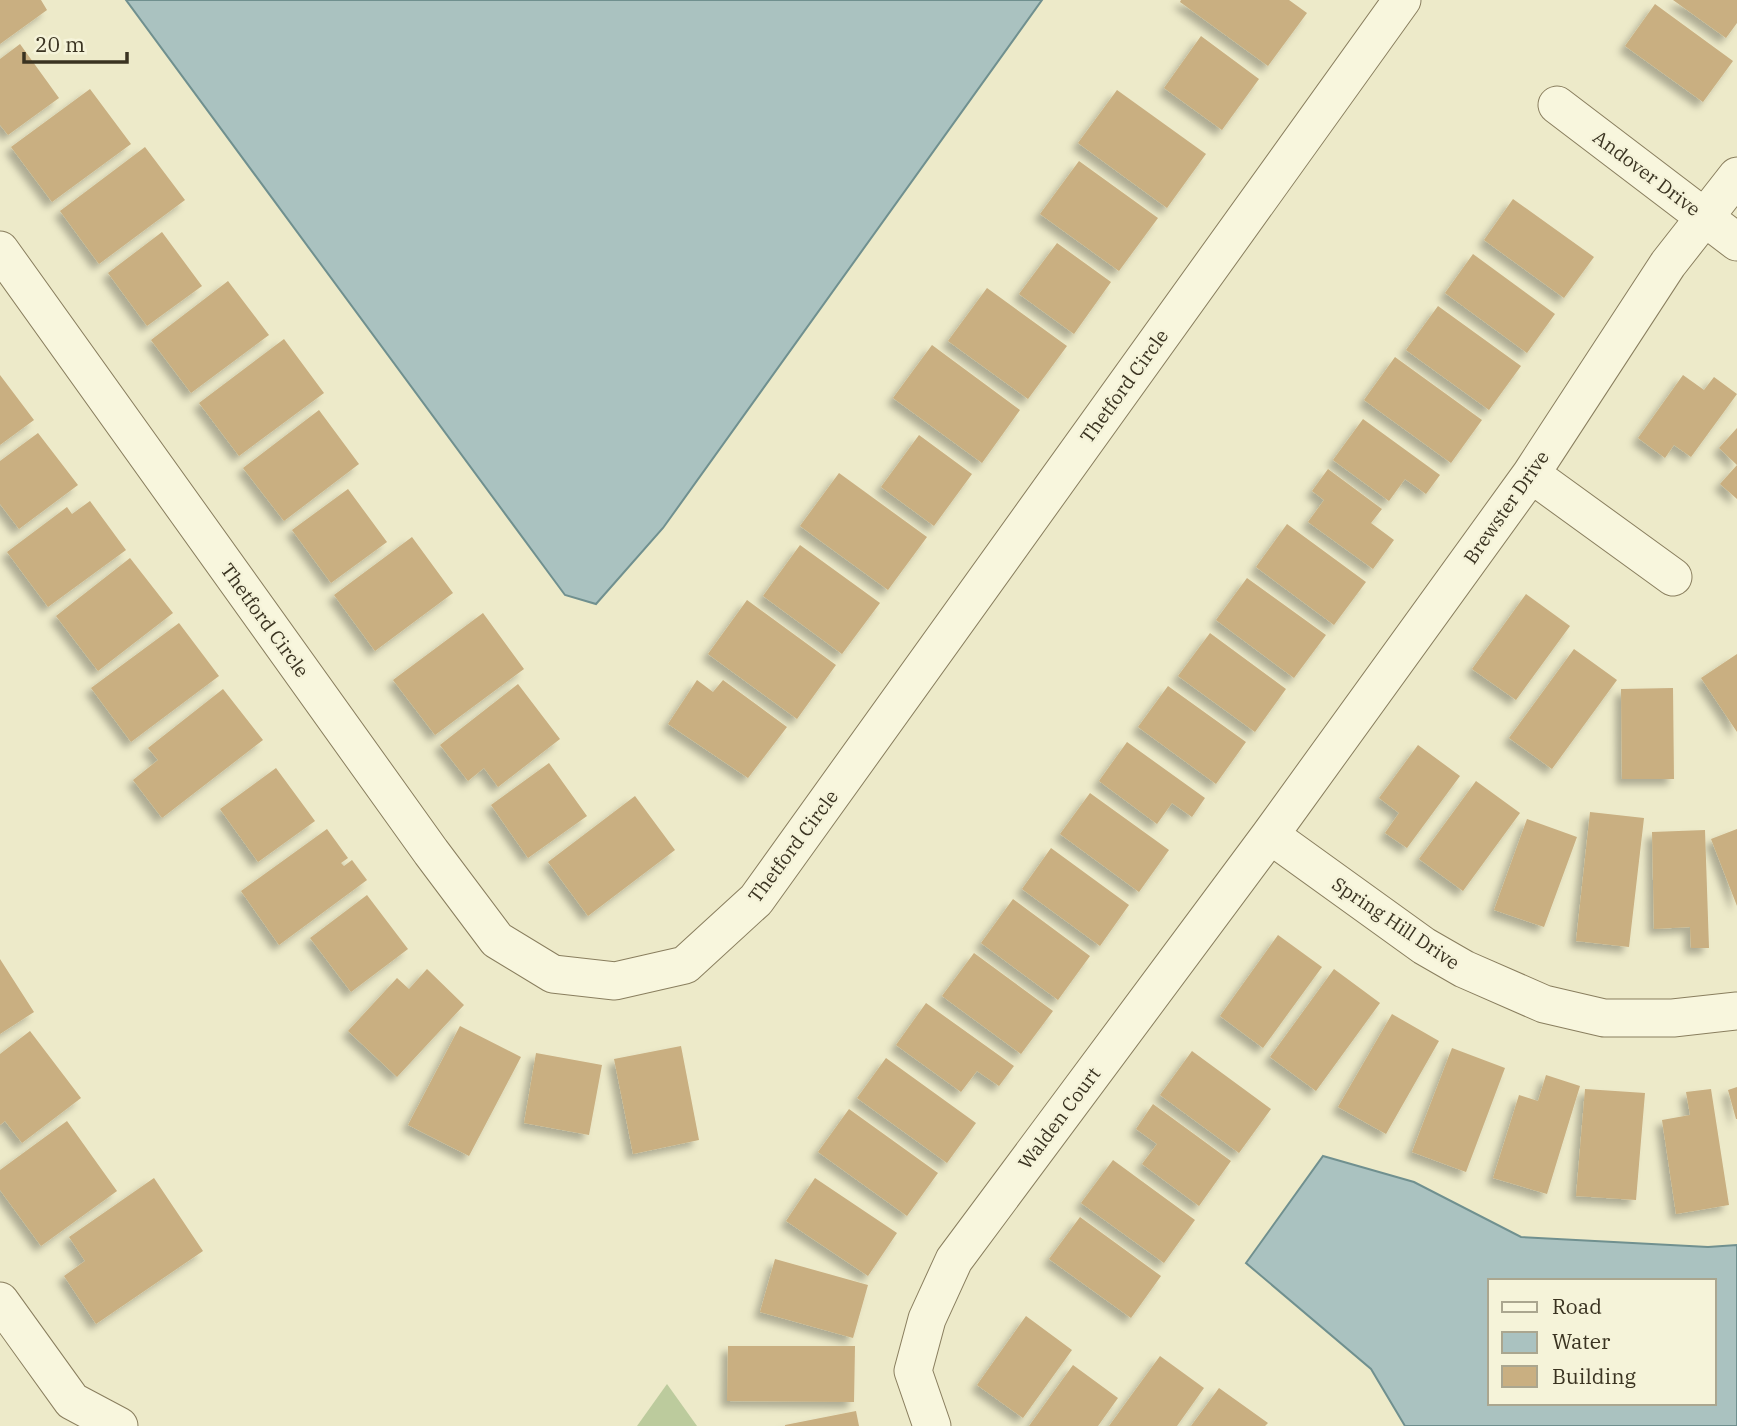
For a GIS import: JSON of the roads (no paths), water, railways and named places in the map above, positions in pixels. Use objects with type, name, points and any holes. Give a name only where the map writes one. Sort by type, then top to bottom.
[{"type":"street","name":"Thetford Circle","points":[[0,250],[423,841],[498,940],[553,974],[614,981],[685,965],[755,900],[1402,0]]},
{"type":"street","name":"Andover Drive","points":[[1557,105],[1737,242]]},
{"type":"street","name":"Brewster Drive","points":[[1270,835],[1531,474],[1668,264],[1737,176]]},
{"type":"street","points":[[1531,474],[1673,577]]},
{"type":"street","name":"Spring Hill Drive","points":[[1270,835],[1424,946],[1464,970],[1544,1004],[1604,1018],[1674,1018],[1737,1011]]},
{"type":"street","name":"Walden Court","points":[[932,1426],[913,1371],[927,1319],[954,1260],[1270,835]]},
{"type":"street","points":[[0,1301],[72,1401],[119,1426]]},
{"type":"water","points":[[126,0],[1042,0],[663,528],[596,604],[565,595]]},
{"type":"water","points":[[1323,1156],[1414,1182],[1521,1237],[1708,1247],[1737,1245],[1737,1426],[1405,1426],[1371,1369],[1246,1263]]}]
